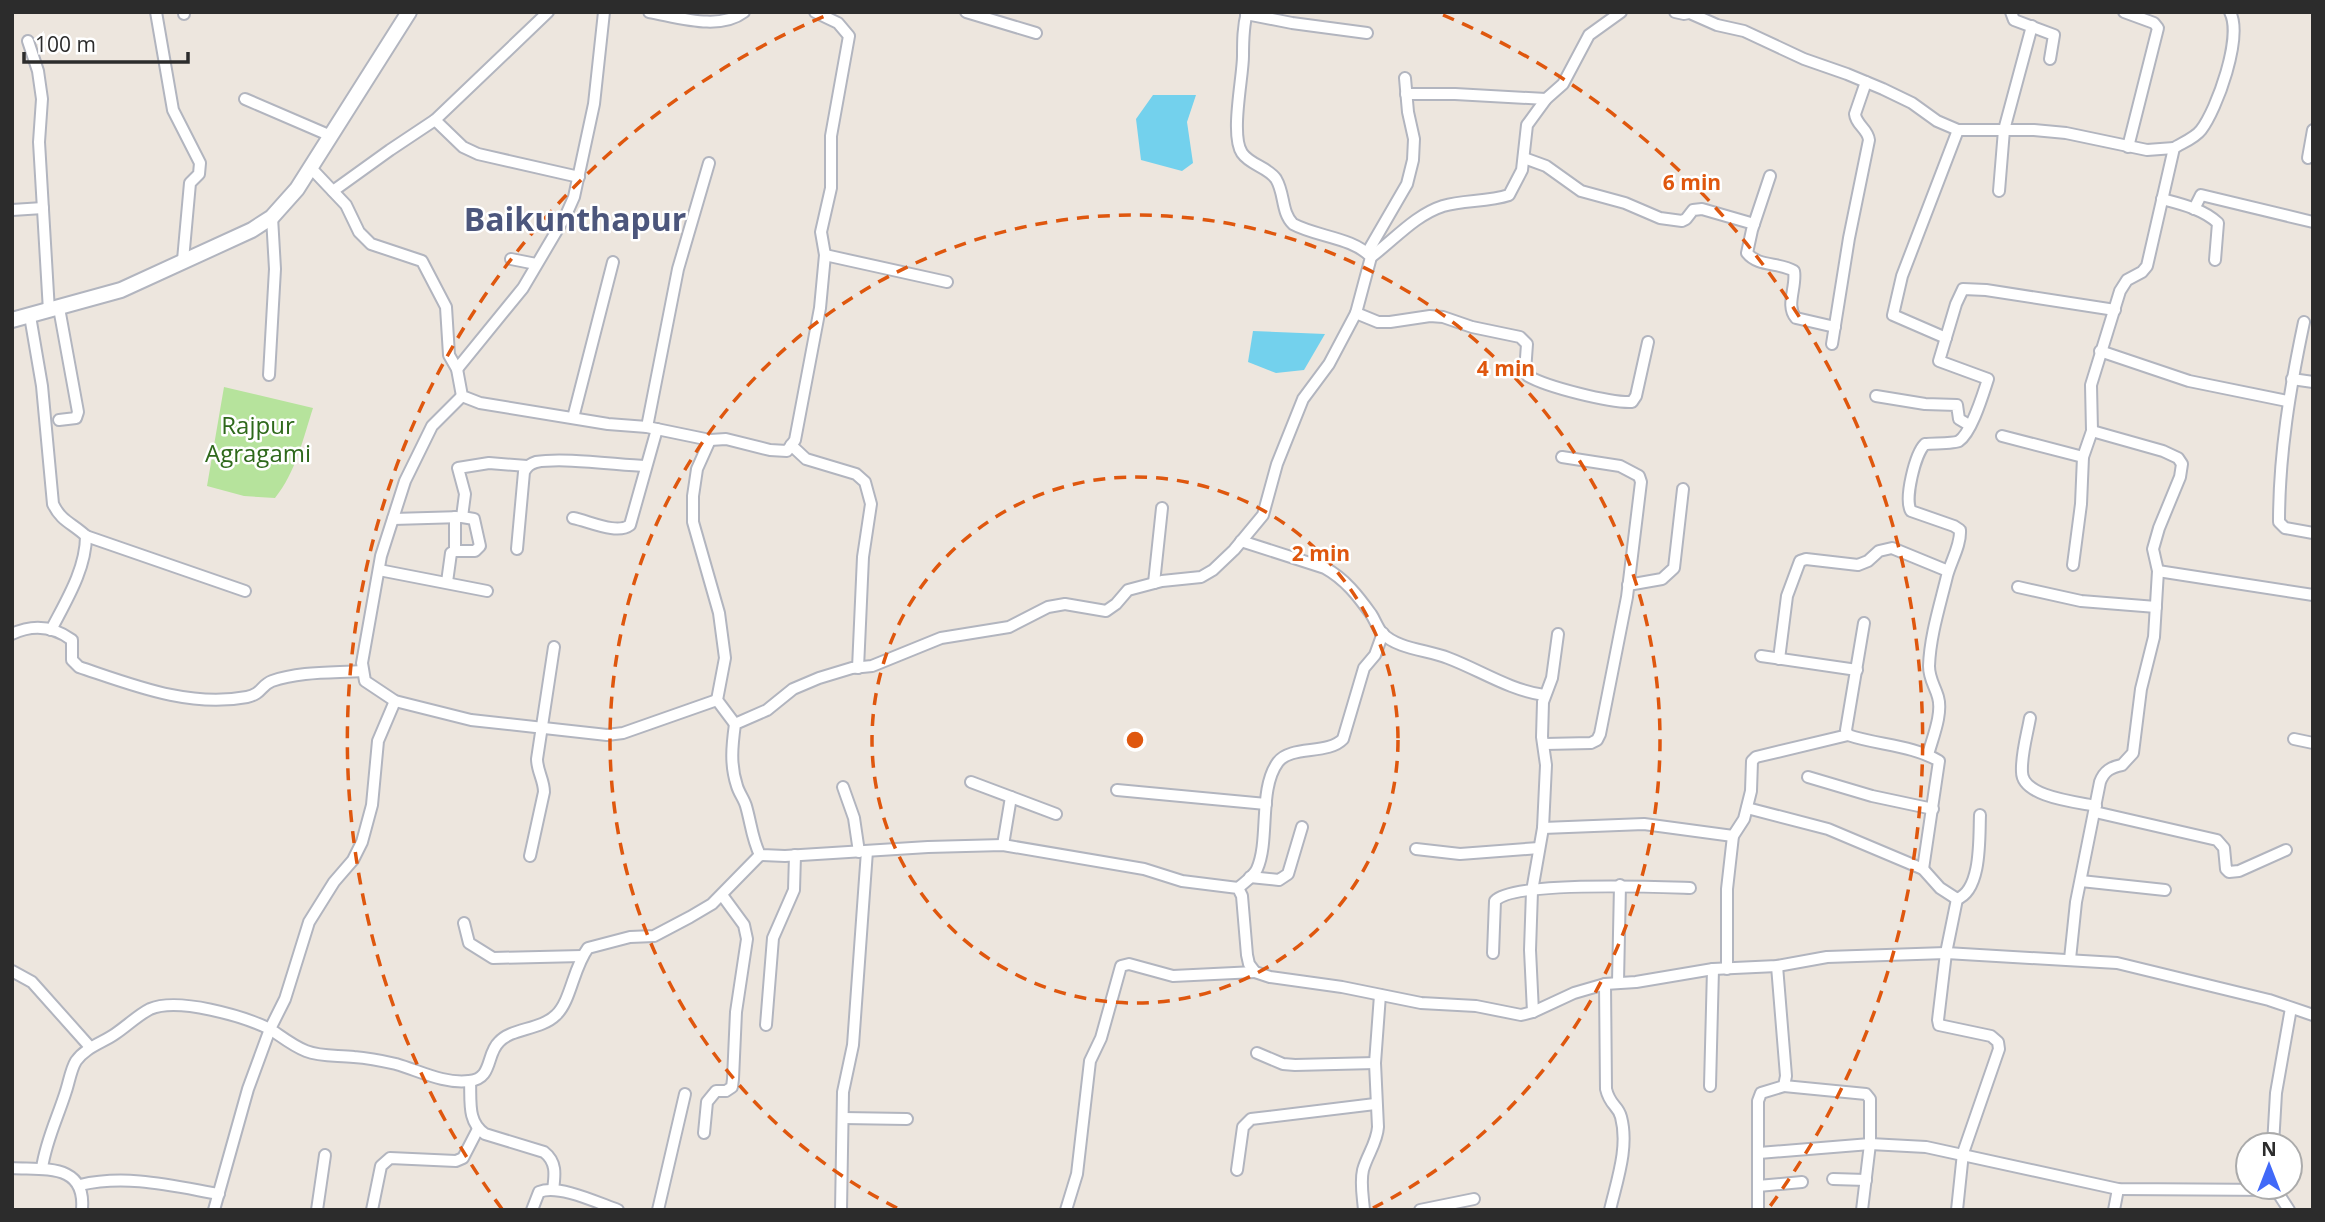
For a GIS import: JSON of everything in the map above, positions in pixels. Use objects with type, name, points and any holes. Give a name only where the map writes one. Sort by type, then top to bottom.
[{"type":"main road","points":[[12,320],[121,290],[252,230],[272,217],[298,189],[409,12]]},
{"type":"street","points":[[156,12],[173,110],[200,163],[199,174],[190,183],[183,260]]},
{"type":"street","points":[[333,191],[435,120],[548,12]]},
{"type":"street","points":[[457,369],[507,310],[566,215],[579,177],[594,104],[604,12]]},
{"type":"street","points":[[649,12],[722,22],[736,18],[744,12]]},
{"type":"street","points":[[462,396],[480,403],[652,428],[710,440],[726,439],[770,450],[787,451],[795,440],[820,307],[825,255],[821,232],[831,188],[831,136],[849,36],[838,23],[815,12]]},
{"type":"street","points":[[838,23],[847,12]]},
{"type":"street","points":[[966,12],[1036,33]]},
{"type":"street","points":[[1369,255],[1423,215],[1440,207],[1509,195],[1522,170],[1527,125],[1546,99],[1563,83],[1590,35],[1621,12]]},
{"type":"street","points":[[1675,12],[1693,13],[1717,25],[1744,31],[1804,59],[1912,103],[1937,121],[1958,130],[2053,131],[2147,149],[2174,148],[2199,132],[2216,105],[2231,49],[2234,26],[2230,12]]},
{"type":"street","points":[[2011,12],[2014,20],[2054,35],[2050,59]]},
{"type":"street","points":[[2124,12],[2154,23],[2158,28],[2128,147]]},
{"type":"street","points":[[1367,33],[1292,23],[1247,13],[1238,143],[1241,152],[1272,174],[1280,188],[1288,218],[1293,224],[1346,243],[1369,255]]},
{"type":"street","points":[[1999,191],[2004,130],[2032,26]]},
{"type":"street","points":[[28,41],[38,71],[42,99],[39,142],[54,310],[78,412],[76,418],[59,420]]},
{"type":"street","points":[[735,724],[767,710],[793,689],[818,678],[872,666],[941,638],[1009,627],[1048,607],[1065,604],[1106,611],[1128,590],[1154,583],[1200,577],[1223,561],[1263,515],[1278,464],[1303,399],[1329,363],[1356,313],[1369,255],[1407,184],[1414,139],[1405,78]]},
{"type":"street","points":[[1832,344],[1849,238],[1869,140],[1855,114],[1866,82]]},
{"type":"street","points":[[1406,94],[1546,99]]},
{"type":"street","points":[[245,99],[331,136]]},
{"type":"street","points":[[435,120],[463,147],[478,154],[579,177]]},
{"type":"street","points":[[1946,338],[1893,315],[1902,275],[1958,130]]},
{"type":"street","points":[[2308,158],[2313,130]]},
{"type":"street","points":[[2073,565],[2081,504],[2083,457],[2092,431],[2091,385],[2120,291],[2127,280],[2147,266],[2174,148]]},
{"type":"street","points":[[1524,158],[1546,166],[1581,191],[1625,203],[1660,218],[1682,221],[1693,210],[1702,209],[1754,223]]},
{"type":"street","points":[[573,517],[619,529],[627,528],[633,516],[646,466],[678,269],[709,163]]},
{"type":"street","points":[[311,169],[346,205],[359,232],[371,244],[422,261],[446,307],[449,355],[457,369],[462,396]]},
{"type":"street","points":[[1770,176],[1747,246],[1749,257],[1794,271],[1792,313],[1807,322],[1835,327]]},
{"type":"street","points":[[2194,209],[2201,195],[2313,222]]},
{"type":"street","points":[[2162,199],[2194,209],[2212,217],[2218,223],[2215,260]]},
{"type":"street","points":[[12,210],[43,208]]},
{"type":"street","points":[[269,375],[275,269],[272,217]]},
{"type":"street","points":[[825,255],[947,282]]},
{"type":"street","points":[[511,259],[536,264]]},
{"type":"street","points":[[573,418],[613,262]]},
{"type":"street","points":[[1928,755],[1939,698],[1930,681],[1929,667],[1948,571],[1960,530],[1911,511],[1908,505],[1911,482],[1921,448],[1925,444],[1954,443],[1961,440],[1980,407],[1988,379],[1939,361],[1955,303],[1963,289],[1986,290],[2115,310]]},
{"type":"street","points":[[1356,313],[1378,321],[1390,322],[1430,316],[1443,317],[1520,337],[1527,344],[1525,372],[1528,376],[1579,393],[1622,402],[1632,402],[1636,396],[1648,342]]},
{"type":"street","points":[[30,316],[42,386],[52,504],[60,518],[86,536],[245,591]]},
{"type":"street","points":[[2304,321],[2287,401],[2279,522],[2286,528],[2313,533]]},
{"type":"street","points":[[2100,351],[2189,381],[2287,401]]},
{"type":"street","points":[[2292,379],[2313,382]]},
{"type":"street","points":[[462,396],[432,426],[405,481],[379,570],[362,663],[365,681],[395,701],[471,720],[607,735],[623,733],[717,700]]},
{"type":"street","points":[[1876,396],[1925,404],[1957,405],[1959,419],[1969,425]]},
{"type":"street","points":[[2070,959],[2081,881],[2100,782],[2104,773],[2114,766],[2122,765],[2133,753],[2141,690],[2154,637],[2158,571],[2153,549],[2180,477],[2182,464],[2178,458],[2163,451],[2092,431]]},
{"type":"street","points":[[2002,436],[2083,457]]},
{"type":"street","points":[[710,440],[697,469],[693,496],[694,522],[721,624],[724,658],[717,700],[735,724],[731,758],[734,774],[760,855]]},
{"type":"street","points":[[791,445],[806,459],[856,474],[865,482],[871,503],[863,557],[858,668]]},
{"type":"street","points":[[1545,744],[1591,743],[1597,740],[1629,585],[1641,482],[1639,476],[1620,466],[1562,457]]},
{"type":"street","points":[[455,551],[458,517],[465,494],[458,468],[489,463],[527,466],[537,462],[566,461],[646,466]]},
{"type":"street","points":[[517,549],[524,472],[527,466]]},
{"type":"street","points":[[1629,585],[1662,579],[1674,568],[1684,489]]},
{"type":"street","points":[[1154,583],[1162,508]]},
{"type":"street","points":[[393,519],[474,519],[480,545],[475,551],[451,553],[447,582]]},
{"type":"street","points":[[51,630],[72,589],[86,552],[86,536]]},
{"type":"street","points":[[1241,541],[1325,568],[1337,575],[1373,616],[1383,633],[1397,642],[1456,661],[1514,688],[1544,695]]},
{"type":"street","points":[[1779,659],[1787,596],[1800,561],[1807,559],[1858,565],[1868,561],[1879,551],[1892,548],[1948,571]]},
{"type":"street","points":[[379,570],[487,591]]},
{"type":"street","points":[[2158,571],[2313,595]]},
{"type":"street","points":[[2018,587],[2081,601],[2156,607]]},
{"type":"street","points":[[1848,735],[1846,725],[1864,623]]},
{"type":"street","points":[[12,635],[24,629],[38,627],[63,634],[72,640],[72,660],[79,667],[190,700],[243,698],[259,694],[269,682],[289,676],[363,671]]},
{"type":"street","points":[[42,1168],[54,1119],[65,1096],[75,1062],[90,1047],[115,1035],[152,1009],[171,1004],[238,1018],[270,1029],[308,1052],[373,1059],[433,1077],[470,1082],[481,1077],[490,1065],[493,1049],[500,1039],[545,1023],[558,1014],[582,956],[588,948],[630,937],[654,936],[712,904],[760,855],[1003,845],[1144,869],[1182,881],[1238,888],[1256,872],[1266,804],[1275,768],[1283,757],[1336,745],[1343,738],[1364,668],[1375,655],[1383,633]]},
{"type":"street","points":[[1533,1012],[1530,950],[1532,891],[1543,828],[1544,695],[1552,678],[1558,634]]},
{"type":"street","points":[[530,856],[544,792],[544,785],[537,772],[554,647]]},
{"type":"street","points":[[1761,656],[1857,670]]},
{"type":"street","points":[[214,1210],[248,1089],[270,1029],[285,999],[309,922],[334,882],[353,860],[362,842],[372,805],[378,741],[395,701]]},
{"type":"street","points":[[2030,718],[2022,772],[2024,782],[2029,788],[2047,796],[2217,840],[2224,848],[2226,869],[2229,872],[2239,871],[2287,850]]},
{"type":"street","points":[[1727,969],[1727,889],[1733,836],[1744,819],[1751,791],[1752,761],[1756,757],[1848,735],[1928,755],[1940,761],[1923,869]]},
{"type":"street","points":[[2294,739],[2313,743]]},
{"type":"street","points":[[1808,777],[1872,796],[1933,809]]},
{"type":"street","points":[[971,782],[1056,814]]},
{"type":"street","points":[[841,1210],[843,1092],[853,1045],[863,851],[843,788]]},
{"type":"street","points":[[1117,790],[1266,804]]},
{"type":"street","points":[[1003,845],[1011,797]]},
{"type":"street","points":[[1747,808],[1828,830],[1923,869],[1940,888],[1957,899]]},
{"type":"street","points":[[1957,1210],[1963,1153],[1999,1049],[1998,1042],[1991,1036],[1939,1025],[1938,1020],[1946,953],[1957,899],[1966,894],[1973,883],[1979,852],[1980,815]]},
{"type":"street","points":[[1543,828],[1644,824],[1733,836]]},
{"type":"street","points":[[1250,877],[1279,880],[1288,874],[1302,827]]},
{"type":"street","points":[[1416,849],[1460,854],[1539,848]]},
{"type":"street","points":[[766,1026],[773,938],[794,890],[795,855]]},
{"type":"street","points":[[2081,881],[2165,890]]},
{"type":"street","points":[[1618,982],[1620,885]]},
{"type":"street","points":[[1493,953],[1495,901],[1499,896],[1620,885],[1690,888]]},
{"type":"street","points":[[1238,888],[1242,896],[1247,955],[1255,972]]},
{"type":"street","points":[[704,1133],[707,1102],[716,1091],[726,1091],[732,1087],[736,1012],[747,939],[744,925],[722,895]]},
{"type":"street","points":[[464,923],[469,943],[493,958],[582,956]]},
{"type":"street","points":[[1066,1210],[1077,1174],[1090,1061],[1101,1038],[1121,966],[1129,964],[1173,976],[1255,972],[1280,979],[1342,987],[1421,1003],[1476,1006],[1521,1015],[1574,993],[1618,982],[1636,982],[1713,969],[1777,966],[1827,957],[1946,953],[2070,959],[2139,967],[2269,1000],[2313,1015]]},
{"type":"street","points":[[1777,966],[1786,1076],[1784,1086]]},
{"type":"street","points":[[1710,1086],[1713,969]]},
{"type":"street","points":[[12,971],[32,982],[90,1047]]},
{"type":"street","points":[[1605,984],[1606,1089],[1609,1102],[1619,1111],[1625,1138],[1611,1210]]},
{"type":"street","points":[[1364,1210],[1363,1168],[1377,1137],[1375,1063],[1380,995]]},
{"type":"street","points":[[2274,1131],[2277,1093],[2291,1008]]},
{"type":"street","points":[[1257,1053],[1283,1064],[1375,1063]]},
{"type":"street","points":[[470,1082],[471,1110],[478,1129],[485,1134],[550,1156],[555,1170],[553,1190]]},
{"type":"street","points":[[1758,1210],[1758,1101],[1761,1093],[1784,1086],[1866,1094],[1870,1099],[1870,1144],[1862,1210]]},
{"type":"street","points":[[658,1210],[685,1094]]},
{"type":"street","points":[[1237,1170],[1243,1127],[1251,1119],[1376,1104]]},
{"type":"street","points":[[843,1118],[907,1119]]},
{"type":"street","points":[[372,1210],[381,1166],[390,1158],[456,1161],[463,1158],[478,1129]]},
{"type":"street","points":[[1759,1153],[1870,1144],[1926,1147],[2118,1189],[2234,1188]]},
{"type":"street","points":[[317,1210],[324,1154]]},
{"type":"street","points":[[12,1168],[42,1168],[67,1174],[80,1185],[82,1210]]},
{"type":"street","points":[[80,1185],[125,1179],[219,1194]]},
{"type":"street","points":[[1833,1179],[1866,1180]]},
{"type":"street","points":[[1758,1186],[1802,1182]]},
{"type":"street","points":[[2114,1210],[2118,1189]]},
{"type":"street","points":[[532,1210],[539,1192],[553,1190],[618,1210]]},
{"type":"street","points":[[1420,1210],[1474,1199]]},
{"type":"green space","name":"Rajpur Agragami","points":[[224,387],[313,408],[294,466],[275,498],[244,496],[207,486]]},
{"type":"water","points":[[1153,95],[1196,95],[1187,122],[1193,163],[1182,171],[1141,160],[1136,119]]},
{"type":"water","points":[[1253,331],[1325,334],[1304,370],[1276,373],[1248,362]]},
{"type":"district","name":"Baikunthapur","points":[[575,220]]}]
